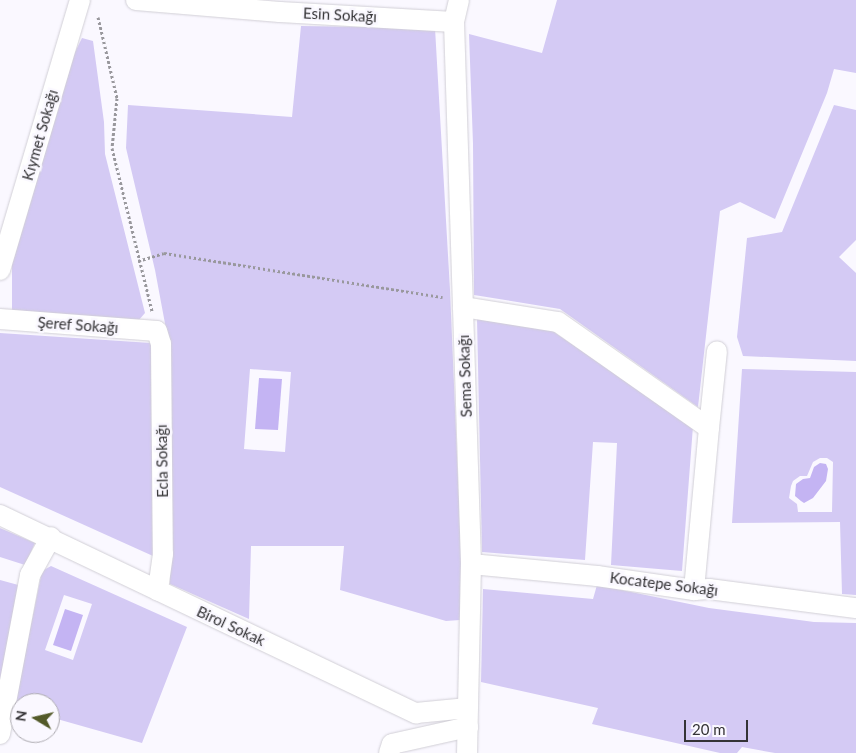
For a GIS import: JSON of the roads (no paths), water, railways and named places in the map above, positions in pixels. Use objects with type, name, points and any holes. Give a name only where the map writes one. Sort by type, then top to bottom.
[{"type":"street","name":"Esin Sokağı","points":[[136,0],[280,6],[454,22]]},
{"type":"street","name":"Sema Sokağı","points":[[459,0],[454,22],[471,564],[467,753]]},
{"type":"street","name":"Kıymet Sokağı","points":[[0,270],[88,4]]},
{"type":"street","points":[[463,306],[558,322],[710,428]]},
{"type":"street","name":"Şeref Sokağı","points":[[0,319],[157,331]]},
{"type":"street","name":"Ecla Sokağı","points":[[157,331],[161,344],[164,554],[158,592]]},
{"type":"street","points":[[694,590],[717,351]]},
{"type":"street","name":"Birol Sokak","points":[[0,515],[51,537],[158,592],[416,713],[468,718]]},
{"type":"street","points":[[0,734],[30,575],[51,537]]},
{"type":"street","name":"Kocatepe Sokağı","points":[[471,564],[597,576],[694,590],[709,589],[856,608]]},
{"type":"street","points":[[389,753],[392,744],[468,718]]}]
